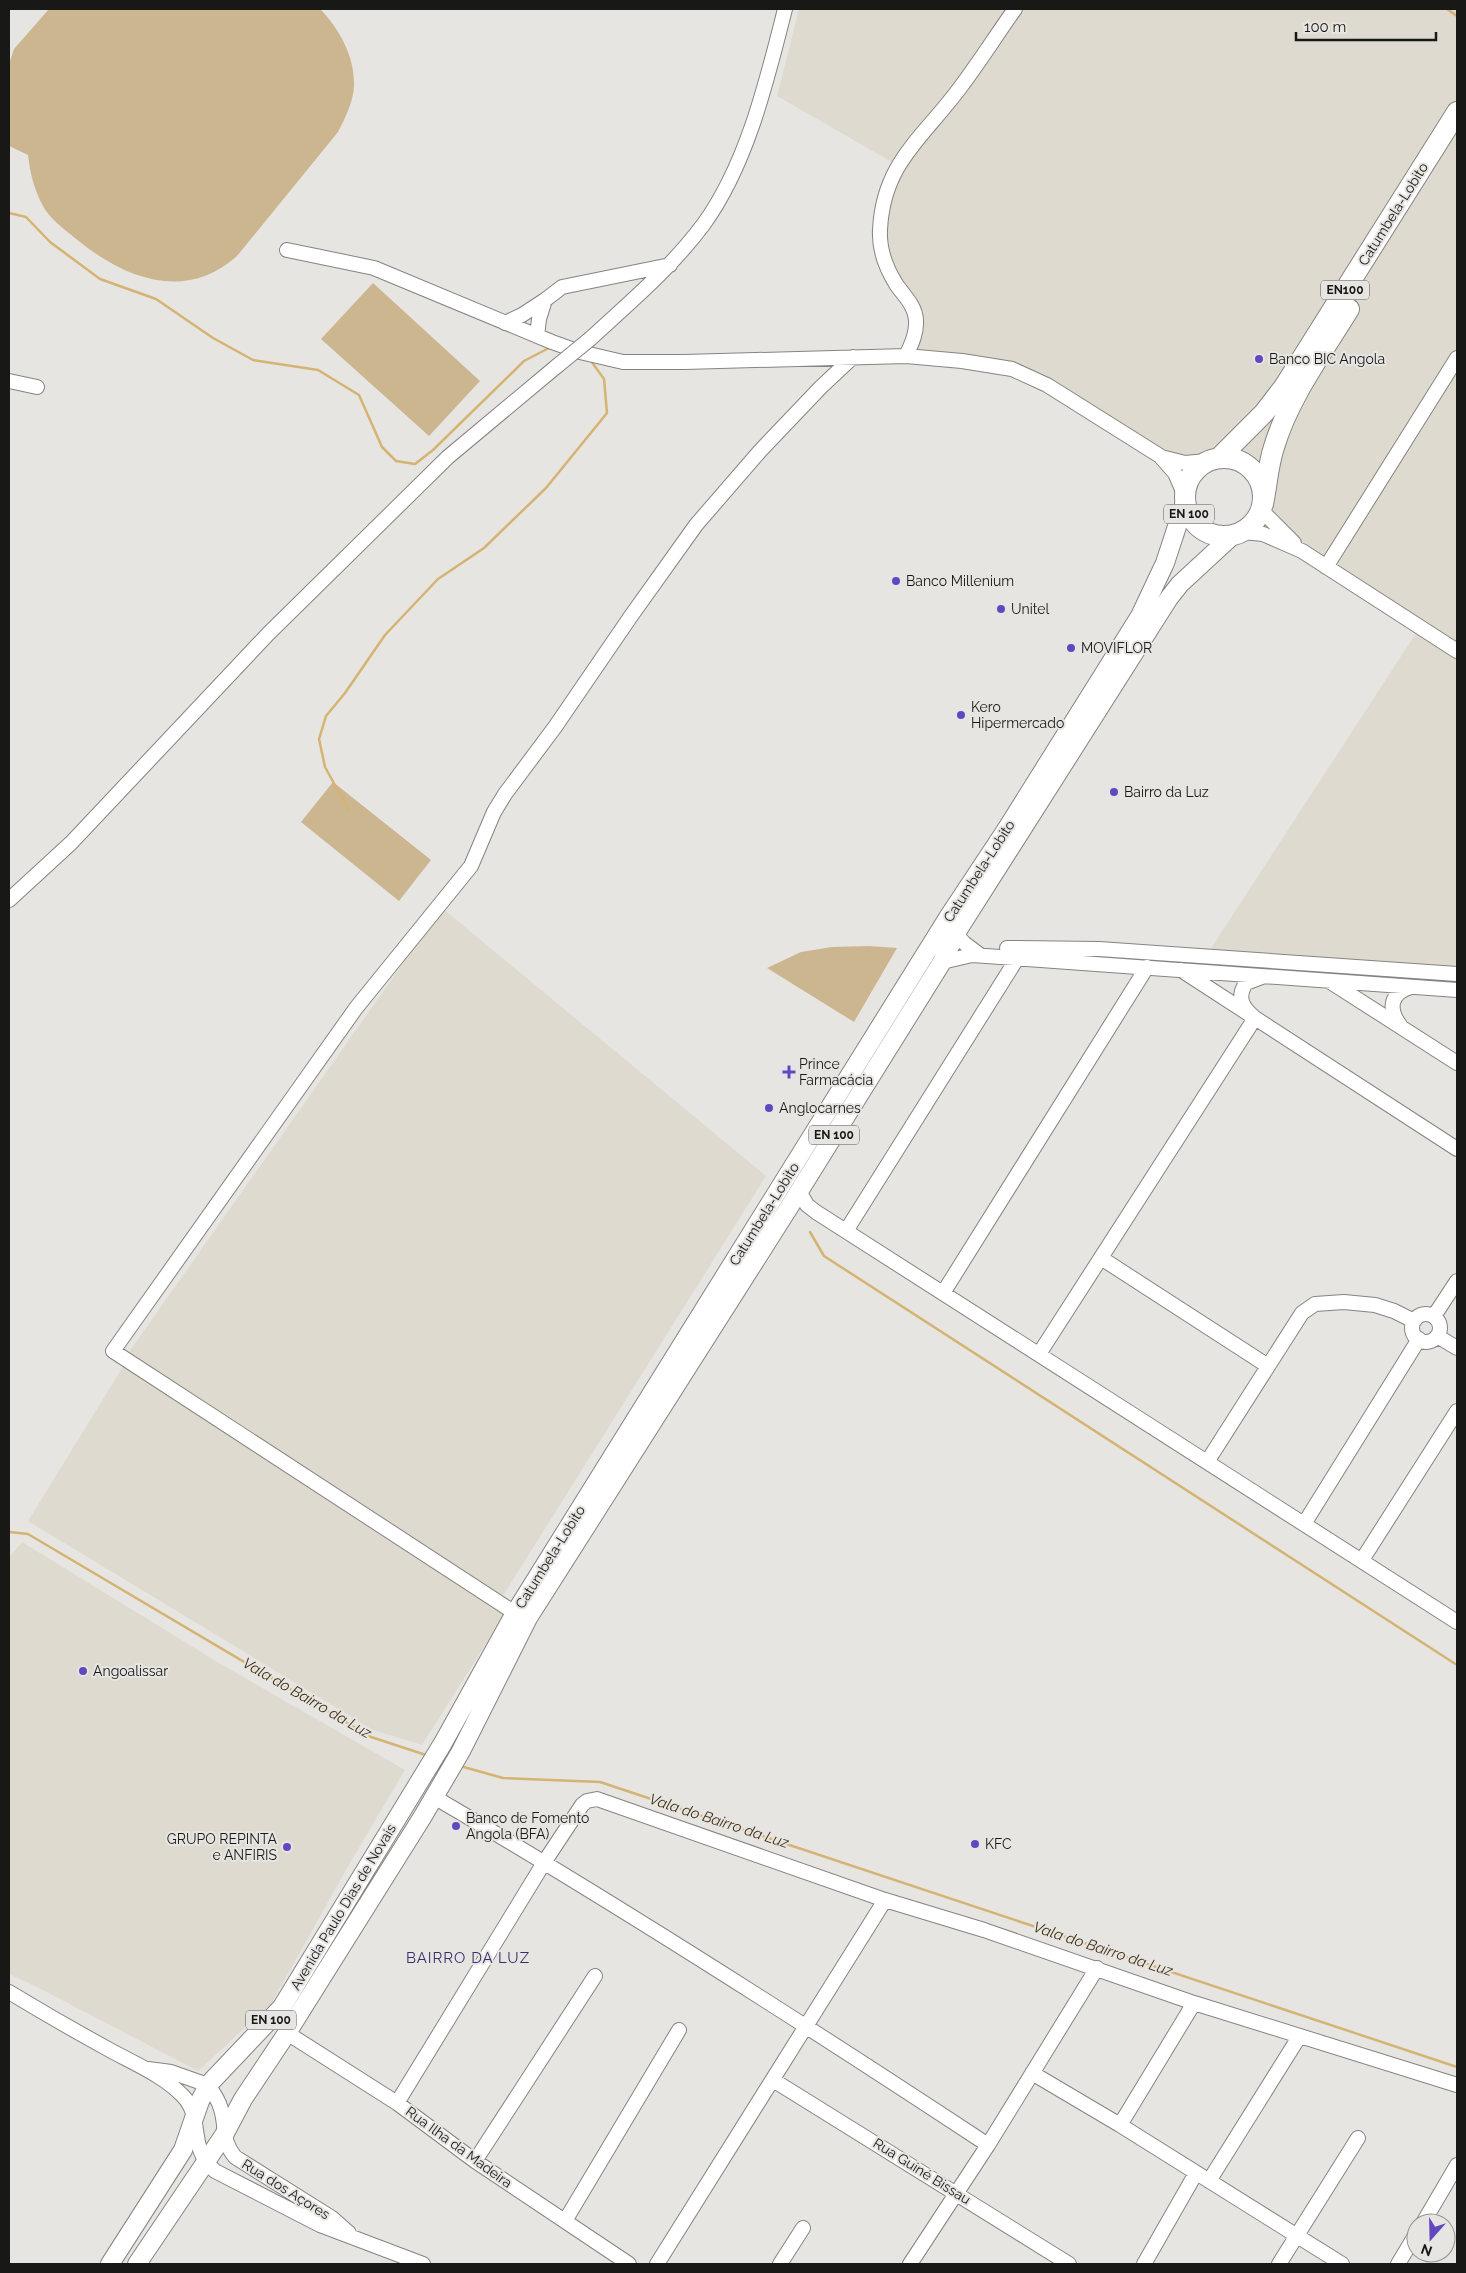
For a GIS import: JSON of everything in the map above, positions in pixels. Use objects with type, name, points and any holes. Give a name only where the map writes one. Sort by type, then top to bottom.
[{"type":"highway","name":"Catumbela-Lobito","points":[[1213,459],[1264,413],[1284,387],[1457,112]]},
{"type":"highway","name":"Catumbela-Lobito","points":[[1263,507],[1273,448],[1296,396],[1457,136]]},
{"type":"highway","name":"EN 100","points":[[1213,459],[1197,468],[1189,478],[1185,499],[1188,514],[1201,528],[1219,536],[1237,534],[1252,524],[1263,507]]},
{"type":"highway","points":[[1213,459],[1237,460],[1253,470],[1260,480],[1263,492],[1263,507]]},
{"type":"main road","name":"Catumbela-Lobito","points":[[427,1770],[476,1688],[515,1613],[949,916],[1006,830],[1140,616],[1165,563],[1185,499]]},
{"type":"main road","name":"Catumbela-Lobito","points":[[446,1778],[528,1618],[788,1209],[942,962],[956,934],[1169,598],[1180,584],[1237,534]]},
{"type":"main road","name":"Avenida Paulo Dias de Novais","points":[[110,2264],[183,2150],[208,2085],[282,2007],[427,1770]]},
{"type":"main road","name":"Avenida Paulo Dias de Novais","points":[[137,2264],[224,2135],[243,2099],[287,2033],[446,1778]]},
{"type":"street","points":[[9,900],[71,843],[268,634],[441,464],[590,339],[670,265],[704,223],[734,170],[762,95],[786,9]]},
{"type":"street","points":[[906,356],[916,332],[916,321],[911,304],[888,270],[882,250],[880,230],[889,184],[897,165],[916,139],[957,92],[1014,9]]},
{"type":"street","points":[[287,250],[374,268],[537,336],[580,352],[623,362],[906,356],[962,361],[1012,369],[1030,375],[1160,456],[1175,473],[1185,499]]},
{"type":"street","points":[[505,323],[522,316],[562,287],[670,265]]},
{"type":"street","points":[[537,336],[539,320],[545,300]]},
{"type":"street","points":[[515,1613],[113,1351],[356,1008],[471,866],[494,812],[505,794],[696,525],[760,451],[821,387],[854,357]]},
{"type":"street","points":[[1326,566],[1457,358]]},
{"type":"street","points":[[9,381],[37,387]]},
{"type":"street","points":[[1160,456],[1185,463],[1213,459]]},
{"type":"street","points":[[1263,507],[1302,551]]},
{"type":"street","points":[[1237,534],[1263,534],[1302,551],[1457,650]]},
{"type":"street","points":[[956,934],[975,951],[1018,957],[1457,990]]},
{"type":"street","points":[[942,962],[975,951],[1099,949],[1456,971]]},
{"type":"street","points":[[846,1231],[1018,957]]},
{"type":"street","points":[[943,1293],[1147,967]]},
{"type":"street","points":[[1179,969],[1457,1149]]},
{"type":"street","points":[[1255,1018],[1243,1007],[1240,998],[1242,989],[1252,979],[1267,976]]},
{"type":"street","points":[[1328,980],[1457,1063]]},
{"type":"street","points":[[1402,1028],[1392,1010],[1393,1001],[1398,992],[1412,986]]},
{"type":"street","points":[[1039,1354],[1255,1018]]},
{"type":"street","points":[[799,1191],[807,1205],[816,1212],[1457,1622]]},
{"type":"street","points":[[788,1209],[808,1209],[816,1212]]},
{"type":"street","points":[[1101,1258],[1268,1366]]},
{"type":"street","points":[[1434,1316],[1457,1280]]},
{"type":"street","points":[[1206,1462],[1302,1313],[1316,1304],[1344,1302],[1375,1306],[1394,1311],[1414,1321]]},
{"type":"street","points":[[1425,1314],[1434,1316],[1440,1323],[1437,1336],[1426,1342],[1419,1339],[1412,1329],[1414,1321],[1425,1314]]},
{"type":"street","points":[[1437,1336],[1457,1348]]},
{"type":"street","points":[[1304,1524],[1419,1339]]},
{"type":"street","points":[[1362,1560],[1457,1411]]},
{"type":"street","points":[[434,1797],[545,1861],[807,2026],[988,2145]]},
{"type":"street","points":[[397,2103],[545,1861],[586,1801],[597,1799],[885,1900],[984,1930],[1194,2003],[1457,2086]]},
{"type":"street","points":[[657,2264],[885,1900]]},
{"type":"street","points":[[910,2264],[958,2193],[1097,1968]]},
{"type":"street","points":[[475,2161],[595,1976]]},
{"type":"street","points":[[9,1992],[61,2024],[143,2068],[184,2096],[190,2105],[196,2136],[204,2162]]},
{"type":"street","points":[[1120,2125],[1194,2003]]},
{"type":"street","points":[[565,2221],[679,2030]]},
{"type":"street","name":"Rua Ilha da Madeira","points":[[287,2033],[397,2103],[475,2161],[629,2264]]},
{"type":"street","points":[[1209,2181],[1299,2037]]},
{"type":"street","points":[[143,2068],[171,2072],[208,2085],[221,2108],[224,2135]]},
{"type":"street","points":[[1032,2073],[1120,2125],[1342,2264]]},
{"type":"street","name":"Rua Guiné Bissau","points":[[773,2080],[958,2193],[1069,2264]]},
{"type":"street","name":"Rua dos Açores","points":[[224,2135],[228,2149],[235,2157],[332,2218],[356,2238]]},
{"type":"street","points":[[1279,2264],[1358,2138]]},
{"type":"street","name":"Rua dos Açores","points":[[204,2162],[226,2177],[320,2225],[423,2264]]},
{"type":"street","points":[[1429,2213],[1457,2165]]},
{"type":"street","points":[[1144,2264],[1196,2173]]},
{"type":"street","points":[[780,2264],[803,2228]]},
{"type":"street","points":[[1398,2264],[1406,2251]]},
{"type":"shaded area","points":[[49,9],[320,9],[339,34],[349,54],[354,74],[354,91],[351,103],[338,132],[237,256],[217,270],[197,279],[176,282],[154,280],[134,274],[94,252],[53,219],[43,206],[37,193],[31,175],[28,155],[9,146],[9,64],[14,49]]},
{"type":"shaded area","points":[[799,9],[1457,9],[1457,974],[1206,956],[1420,627],[1302,551],[1262,511],[1260,480],[1253,469],[1243,462],[1231,458],[1185,463],[1030,375],[906,356],[916,332],[882,250],[897,165],[777,96]]},
{"type":"shaded area","points":[[373,283],[480,381],[429,436],[321,339]]},
{"type":"shaded area","points":[[333,782],[431,860],[399,901],[301,822]]},
{"type":"shaded area","points":[[442,908],[766,1176],[501,1599],[129,1352]]},
{"type":"shaded area","points":[[869,946],[897,948],[854,1022],[767,968],[801,952],[832,947]]},
{"type":"shaded area","points":[[124,1365],[506,1612],[422,1745],[373,1730],[28,1521]]},
{"type":"shaded area","points":[[22,1542],[219,1663],[405,1770],[347,1868],[271,2004],[198,2071],[9,1974],[9,1557]]},
{"type":"waterway","points":[[1447,9],[1457,16]]},
{"type":"waterway","points":[[9,213],[26,217],[50,242],[100,279],[156,299],[213,338],[253,360],[318,370],[359,395],[382,447],[396,461],[415,464],[433,450],[524,361],[549,348],[553,349]]},
{"type":"waterway","points":[[348,809],[325,767],[319,739],[326,716],[345,693],[385,635],[438,579],[484,548],[546,488],[607,413],[604,379],[591,361]]},
{"type":"waterway","points":[[810,1232],[824,1256],[1457,1665]]},
{"type":"waterway","name":"Vala do Bairro da Luz","points":[[9,1532],[28,1534],[371,1737],[429,1756]]},
{"type":"waterway","name":"Vala do Bairro da Luz","points":[[460,1766],[503,1778],[600,1782],[1457,2067]]},
{"type":"place","name":"Banco BIC Angola","points":[[1259,359]]},
{"type":"place","name":"Banco Millenium","points":[[896,581]]},
{"type":"place","name":"Unitel","points":[[1001,609]]},
{"type":"place","name":"MOVIFLOR","points":[[1071,648]]},
{"type":"place","name":"Kero Hipermercado","points":[[961,715]]},
{"type":"place","name":"Bairro da Luz","points":[[1114,792]]},
{"type":"place","name":"Prince Farmacácia","points":[[789,1072]]},
{"type":"place","name":"Anglocarnes","points":[[769,1108]]},
{"type":"place","name":"Angoalissar","points":[[83,1671]]},
{"type":"place","name":"Banco de Fomento Angola (BFA)","points":[[456,1826]]},
{"type":"place","name":"KFC","points":[[975,1844]]},
{"type":"place","name":"GRUPO REPINTA e ANFIRIS","points":[[287,1847]]},
{"type":"district","name":"BAIRRO DA LUZ","points":[[468,1958]]}]
